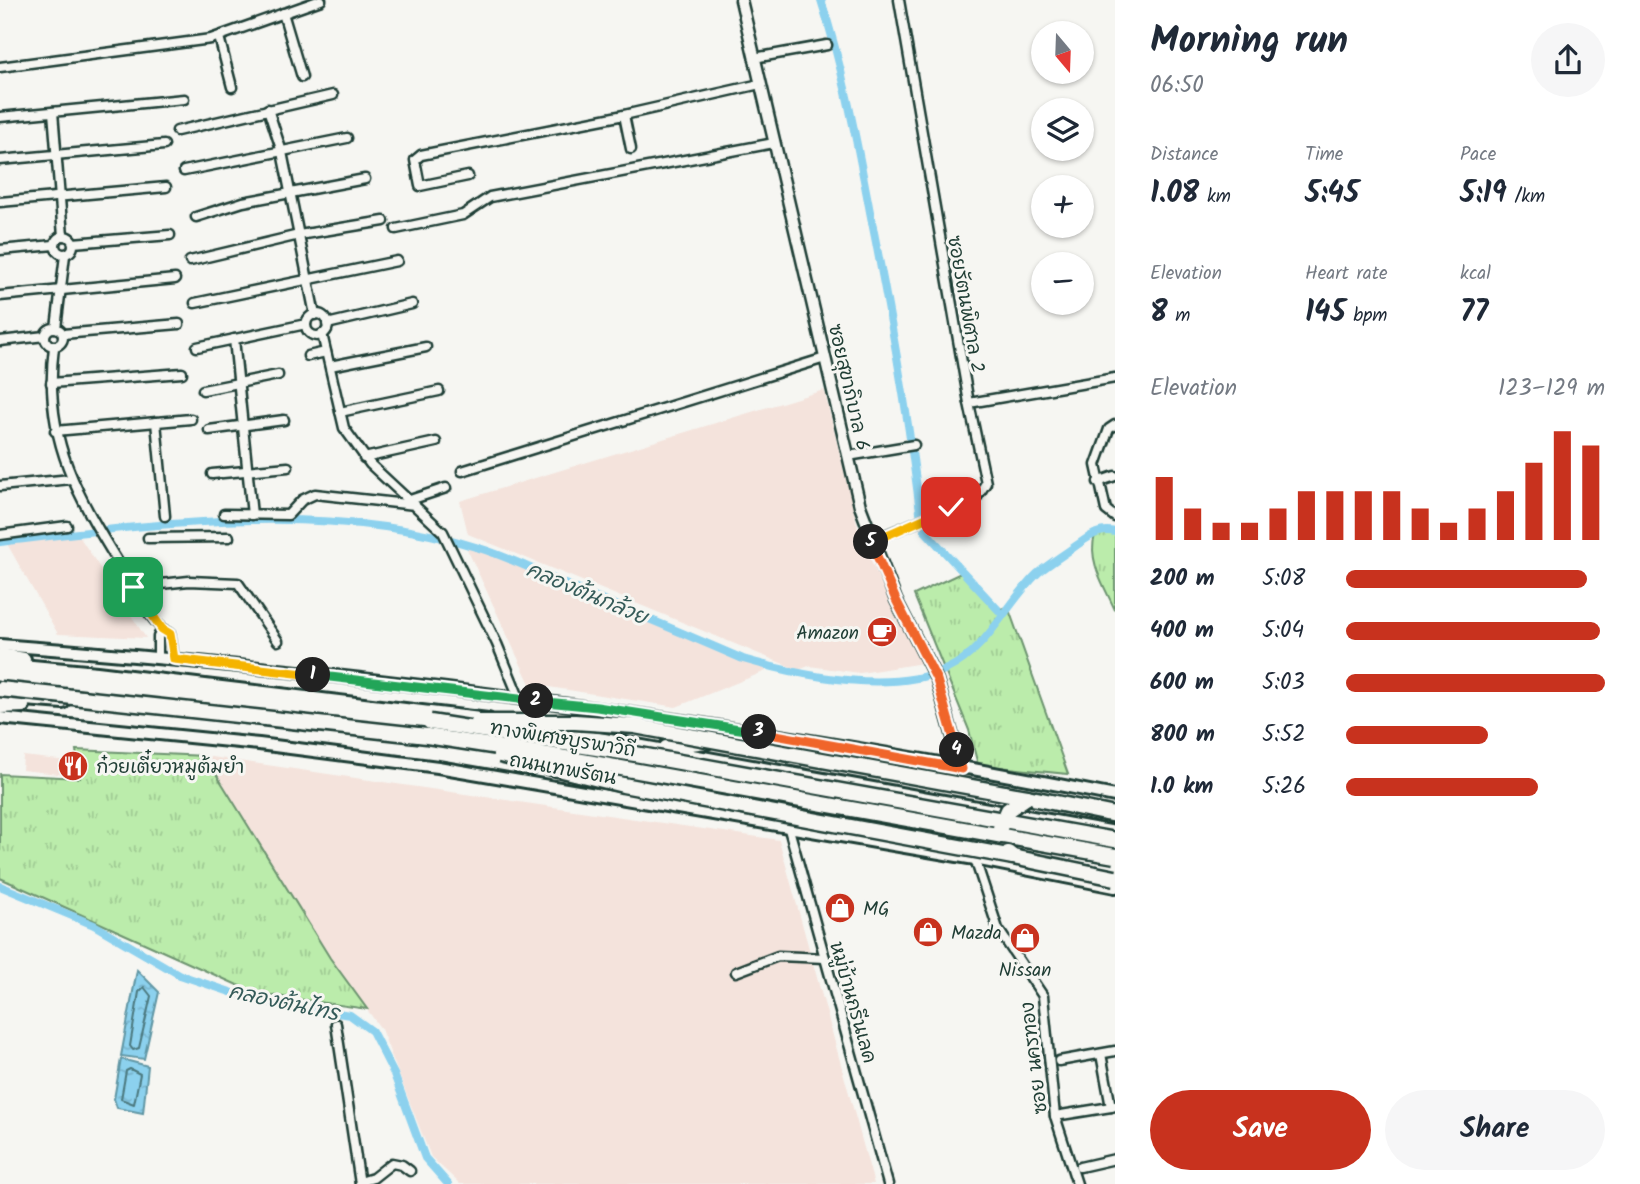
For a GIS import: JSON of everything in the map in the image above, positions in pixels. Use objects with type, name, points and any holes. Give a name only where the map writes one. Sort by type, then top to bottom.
[{"type":"highway","points":[[0,655],[97,673]]},
{"type":"highway","name":"ถนนเทพรัตน","points":[[0,664],[396,707],[655,748],[1115,833]]},
{"type":"highway","name":"ทางพิเศษบูรพาวิถี","points":[[0,674],[635,754],[1115,840]]},
{"type":"highway","name":"ทางพิเศษบูรพาวิถี","points":[[0,690],[428,729],[1115,858]]},
{"type":"highway","name":"ถนนเทพรัตน","points":[[0,697],[425,741],[557,760],[1115,858]]},
{"type":"highway","points":[[0,707],[73,703]]},
{"type":"highway","points":[[428,729],[575,722],[635,726],[1115,815]]},
{"type":"highway","points":[[428,729],[623,785],[1115,878]]},
{"type":"highway","points":[[655,748],[771,734]]},
{"type":"highway","points":[[1013,858],[1002,844],[1002,822],[1008,810],[1027,797]]},
{"type":"main road","points":[[0,645],[158,657],[597,707],[771,734],[1115,796]]},
{"type":"main road","name":"ถนนเทพรัตน","points":[[0,718],[389,760],[576,789],[789,829],[975,859],[1115,887]]},
{"type":"street","points":[[0,67],[154,49],[219,37],[321,0]]},
{"type":"street","name":"ซอยสุขาภิบาล 6","points":[[741,0],[848,456],[871,541],[896,600],[937,680],[962,769]]},
{"type":"street","name":"ซอยรัตนพิศาล 2","points":[[871,541],[916,525],[930,516],[977,497],[986,483],[969,403],[899,0]]},
{"type":"street","points":[[283,13],[302,77]]},
{"type":"street","points":[[219,37],[232,87]]},
{"type":"street","points":[[754,58],[827,45]]},
{"type":"street","points":[[468,176],[420,186],[415,160],[421,155],[624,115],[760,84]]},
{"type":"street","points":[[177,131],[334,95]]},
{"type":"street","points":[[0,117],[184,99]]},
{"type":"street","points":[[268,109],[282,152],[315,314]]},
{"type":"street","points":[[53,112],[63,236]]},
{"type":"street","points":[[624,115],[631,149]]},
{"type":"street","points":[[184,172],[347,138]]},
{"type":"street","points":[[396,229],[463,215],[490,197],[774,143]]},
{"type":"street","points":[[0,160],[164,145]]},
{"type":"street","points":[[196,216],[243,202],[365,179]]},
{"type":"street","points":[[0,202],[166,187]]},
{"type":"street","points":[[190,261],[299,235],[384,220]]},
{"type":"street","points":[[63,236],[73,243],[170,235]]},
{"type":"street","points":[[63,236],[57,238],[54,245],[57,252],[65,255]]},
{"type":"street","points":[[54,347],[62,343],[61,291],[65,255],[72,249],[73,243]]},
{"type":"street","points":[[0,250],[54,245]]},
{"type":"street","points":[[195,303],[397,261]]},
{"type":"street","points":[[0,296],[175,279]]},
{"type":"street","points":[[327,324],[412,304]]},
{"type":"street","points":[[198,347],[306,324],[315,314]]},
{"type":"street","points":[[315,314],[323,316],[327,324]]},
{"type":"street","points":[[54,347],[46,342],[48,331],[179,324]]},
{"type":"street","points":[[306,324],[311,334],[322,334]]},
{"type":"street","points":[[327,324],[322,334],[344,428],[365,458],[443,532],[449,541],[520,700]]},
{"type":"street","points":[[0,341],[45,336]]},
{"type":"street","points":[[234,339],[252,515]]},
{"type":"street","points":[[54,347],[51,383],[55,431],[71,480],[133,587],[162,629],[170,634],[174,659]]},
{"type":"street","points":[[330,366],[426,347]]},
{"type":"street","points":[[308,356],[326,352]]},
{"type":"street","points":[[462,471],[825,358]]},
{"type":"street","points":[[51,383],[182,373]]},
{"type":"street","points":[[203,390],[278,375]]},
{"type":"street","points":[[969,403],[1115,378]]},
{"type":"street","points":[[340,412],[439,391]]},
{"type":"street","points":[[55,431],[191,419]]},
{"type":"street","points":[[209,430],[284,420]]},
{"type":"street","points":[[156,422],[165,516]]},
{"type":"street","points":[[1115,425],[1109,429],[1105,447],[1097,462],[1098,482],[1106,510],[1115,517]]},
{"type":"street","points":[[365,458],[436,442]]},
{"type":"street","points":[[848,456],[914,445]]},
{"type":"street","points":[[212,474],[288,467]]},
{"type":"street","points":[[1098,482],[1115,476]]},
{"type":"street","points":[[0,486],[71,480]]},
{"type":"street","points":[[224,514],[288,515],[302,500],[315,495],[413,503],[446,488]]},
{"type":"street","points":[[0,535],[67,526]]},
{"type":"street","points":[[148,538],[229,537]]},
{"type":"street","points":[[133,587],[190,582],[238,583],[278,641]]},
{"type":"street","points":[[158,657],[158,637],[162,629]]},
{"type":"street","name":"หมู่บ้านกรีนเลค","points":[[789,829],[888,1184]]},
{"type":"street","name":"ซอย นครทอง","points":[[975,859],[998,929],[1043,996],[1055,1116],[1077,1184]]},
{"type":"street","points":[[736,972],[778,956],[825,958]]},
{"type":"street","points":[[336,1024],[360,1183],[373,1178],[392,1163],[402,1165],[410,1171]]},
{"type":"street","points":[[1059,1061],[1115,1051]]},
{"type":"street","points":[[1055,1116],[1113,1106],[1101,1054]]},
{"type":"street","points":[[1080,1167],[1115,1159]]},
{"type":"shaded area","points":[[824,390],[860,536],[923,663],[860,673],[809,666],[798,670],[468,534],[460,501]]},
{"type":"shaded area","points":[[79,536],[146,638],[58,634],[6,542]]},
{"type":"shaded area","points":[[471,544],[766,667],[766,671],[676,707],[530,684],[467,549]]},
{"type":"shaded area","points":[[23,756],[77,762],[76,776],[22,770]]},
{"type":"shaded area","points":[[205,756],[779,840],[874,1184],[460,1184],[431,1157],[381,1029],[330,958]]},
{"type":"green space","points":[[1110,530],[1115,532],[1115,610],[1098,574],[1093,554],[1095,535]]},
{"type":"green space","points":[[963,572],[1000,609],[1008,607],[1068,774],[978,765],[969,730],[914,595]]},
{"type":"green space","points":[[76,750],[205,756],[330,958],[367,1009],[255,993],[0,878],[0,774],[80,778]]},
{"type":"water","points":[[137,970],[159,992],[144,1059],[121,1056]]},
{"type":"water","points":[[121,1059],[148,1066],[143,1113],[117,1108],[114,1099]]},
{"type":"waterway","points":[[821,0],[837,54],[878,255],[905,406],[921,520],[925,531],[1003,615]]},
{"type":"waterway","name":"คลองต้นกล้วย","points":[[0,542],[180,523],[241,520],[363,524],[422,533],[479,548],[524,565],[743,659],[818,676],[873,681],[924,676],[947,669],[961,661],[985,638],[1038,573],[1091,536],[1104,531],[1115,532]]},
{"type":"waterway","name":"คลองต้นไทร","points":[[0,886],[94,925],[180,975],[254,1000],[350,1015],[372,1031],[394,1074],[425,1158],[448,1184]]},
{"type":"place","name":"Amazon","points":[[882,632]]},
{"type":"place","name":"ก๋วยเตี๋ยวหมูต้มยำ","points":[[73,766]]},
{"type":"place","name":"MG","points":[[840,908]]},
{"type":"place","name":"Mazda","points":[[928,932]]},
{"type":"place","name":"Nissan","points":[[1025,938]]},
{"type":"route","points":[[133,587],[162,629],[170,634],[174,659],[597,707],[734,726],[962,769],[937,680],[896,600],[871,541],[916,525],[951,507]]}]
